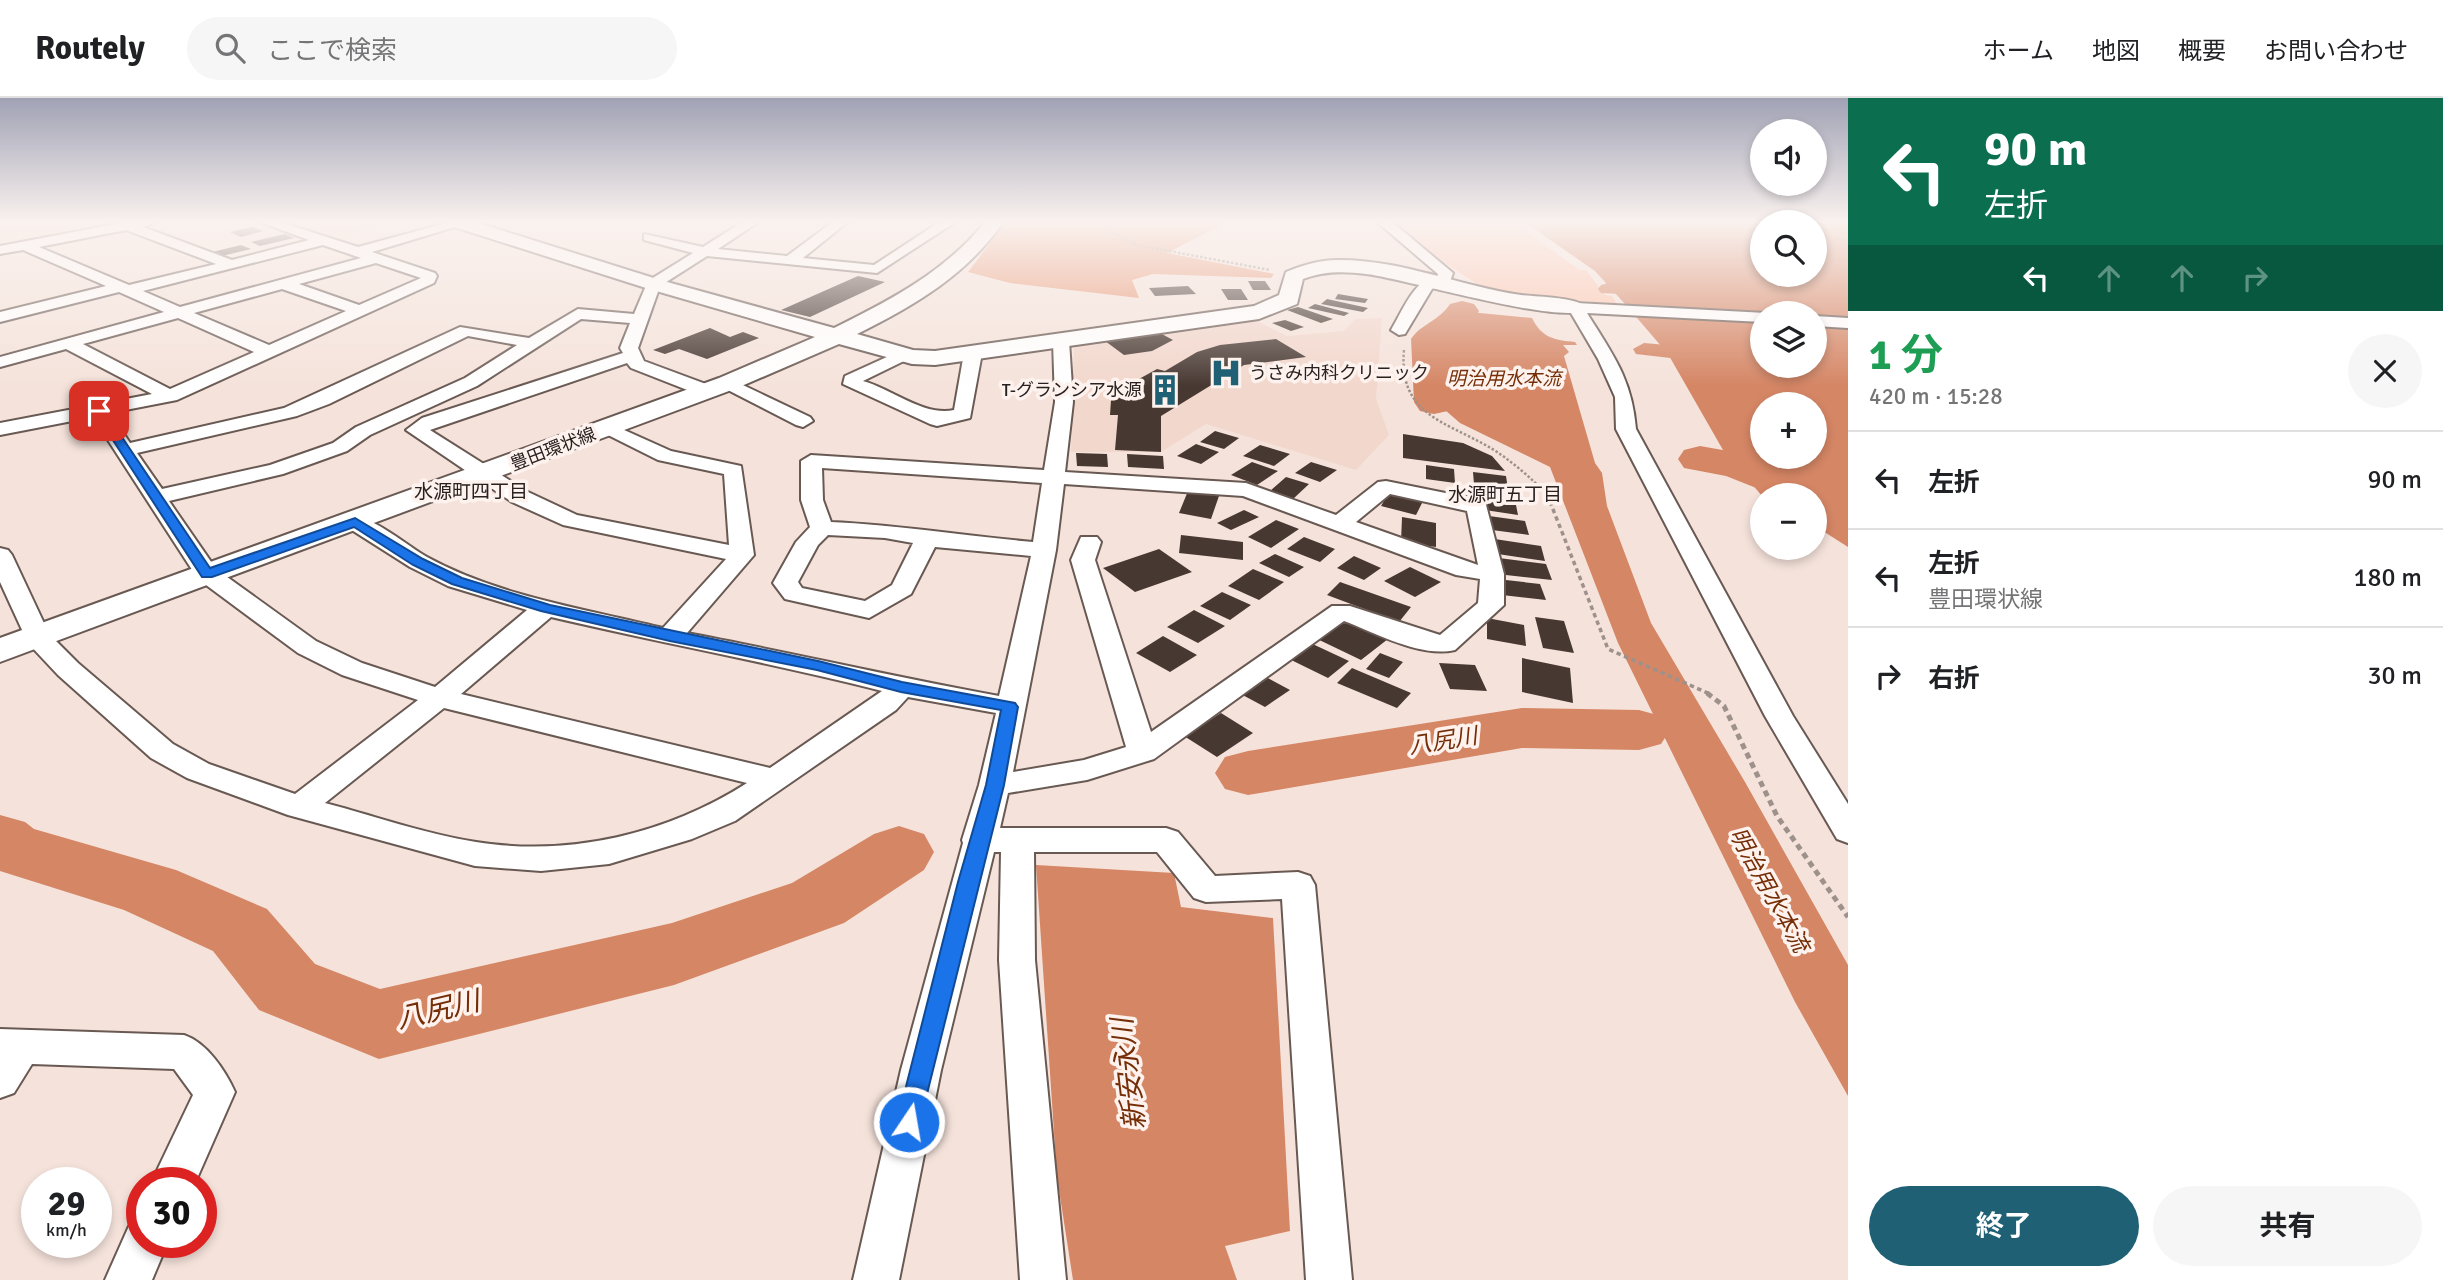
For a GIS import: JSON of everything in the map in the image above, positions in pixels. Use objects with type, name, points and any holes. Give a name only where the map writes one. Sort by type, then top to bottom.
[{"type":"street","points":[[95,276],[268,352]]},
{"type":"street","points":[[2,315],[179,276]]},
{"type":"street","points":[[0,362],[312,276]]},
{"type":"street","points":[[0,429],[170,396],[429,280],[430,276]]},
{"type":"street","points":[[628,276],[900,356],[936,358],[1259,313],[1289,299],[1293,276]]},
{"type":"street","points":[[666,276],[653,284],[629,348],[637,364],[657,374],[718,387],[803,421]]},
{"type":"street","name":"豊田環状線","points":[[0,650],[718,387],[835,337],[939,276]]},
{"type":"street","points":[[1407,276],[1514,301],[1576,308],[1750,316]]},
{"type":"street","points":[[1402,335],[1426,286],[1438,283],[1443,276]]},
{"type":"street","points":[[283,284],[360,311]]},
{"type":"street","points":[[1576,308],[1607,359],[1624,397],[1626,429],[1709,588],[1848,831]]},
{"type":"street","points":[[158,497],[276,470],[340,447],[363,431],[471,383],[578,314],[640,319]]},
{"type":"street","points":[[1827,321],[1848,323]]},
{"type":"street","points":[[125,450],[301,408],[466,331],[531,343]]},
{"type":"street","points":[[876,1280],[921,1070],[978,841],[995,785],[1044,550],[1065,402],[1061,341]]},
{"type":"street","points":[[67,343],[170,396]]},
{"type":"street","points":[[900,356],[851,380],[852,384],[874,390],[937,419],[963,414],[973,353]]},
{"type":"street","points":[[633,355],[429,422],[416,430],[520,497],[571,520],[742,555]]},
{"type":"street","points":[[0,410],[27,424]]},
{"type":"street","points":[[99,411],[207,574],[307,647],[352,669],[439,698],[775,780]]},
{"type":"street","points":[[606,429],[665,456],[734,470],[742,555],[670,637]]},
{"type":"street","points":[[822,528],[812,500],[811,461],[1246,490],[1465,570],[1492,574]]},
{"type":"street","points":[[995,785],[1087,771],[1143,752],[1341,611],[1427,642],[1446,644],[1491,605],[1492,574],[1477,506],[1386,487],[1338,525]]},
{"type":"street","points":[[355,522],[418,562],[457,581],[546,608],[670,637],[818,666],[901,687],[1010,707]]},
{"type":"street","points":[[927,539],[902,589],[869,610],[794,594],[785,583],[808,542],[822,528],[885,531],[927,539],[1044,550]]},
{"type":"street","points":[[1089,542],[1083,560],[1143,752]]},
{"type":"street","points":[[0,555],[37,637],[68,669],[162,751],[198,771],[299,807],[475,854],[541,859],[609,852],[681,831],[724,813],[775,780],[886,704],[901,687]]},
{"type":"street","points":[[299,807],[439,698],[546,608]]},
{"type":"street","points":[[1018,839],[1017,960],[1043,1280]]},
{"type":"street","points":[[978,841],[1166,840],[1206,889],[1298,885],[1329,1280]]},
{"type":"street","points":[[0,1080],[11,1046],[184,1052],[215,1092],[180,1167]]},
{"type":"street","points":[[128,1280],[138,1258]]},
{"type":"path","points":[[1402,335],[1402,370],[1414,402],[1435,421],[1491,448],[1547,494],[1608,649],[1703,689],[1724,706],[1777,816],[1848,917]]},
{"type":"shaded area","points":[[984,276],[1145,276],[1132,280],[1139,298],[1010,283]]},
{"type":"shaded area","points":[[1217,276],[1272,276],[1271,278]]},
{"type":"shaded area","points":[[1465,276],[1591,276],[1605,295],[1612,296],[1617,304],[1524,296],[1483,288]]},
{"type":"shaded area","name":"うさみ内科クリニック","points":[[1382,318],[1376,399],[1389,435],[1356,470],[1206,424],[1161,452],[1071,452],[1074,347],[1081,343],[1255,320],[1287,336],[1344,331],[1355,319]]},
{"type":"water","points":[[1600,276],[1750,276],[1750,287],[1827,287],[1827,276],[1848,276],[1848,547],[1827,534],[1827,483],[1751,483],[1723,450],[1668,354]]},
{"type":"water","name":"明治用水本流","points":[[1470,312],[1532,318],[1544,334],[1575,342],[1577,345],[1563,345],[1569,352],[1564,356],[1595,463],[1602,473],[1607,506],[1651,623],[1848,965],[1848,1096],[1795,1002],[1618,643],[1550,467],[1460,423],[1445,410],[1438,344],[1441,337],[1469,321]]},
{"type":"water","name":"新安永川","points":[[1036,865],[1174,873],[1181,907],[1273,918],[1290,1231],[1225,1246],[1237,1280],[1073,1280],[1057,1177]]},
{"type":"building","points":[[858,276],[885,282],[810,317],[781,310]]},
{"type":"building","points":[[1248,281],[1265,281],[1271,290],[1253,290]]},
{"type":"building","points":[[1188,286],[1196,294],[1155,296],[1149,288]]},
{"type":"building","points":[[1221,289],[1241,289],[1248,300],[1228,300]]},
{"type":"building","points":[[1338,294],[1368,299],[1365,303],[1335,299]]},
{"type":"building","points":[[1327,299],[1368,308],[1363,312],[1321,304]]},
{"type":"building","points":[[1315,304],[1349,313],[1344,316],[1308,308]]},
{"type":"building","points":[[1298,307],[1333,319],[1321,323],[1287,310]]},
{"type":"building","points":[[1285,320],[1304,327],[1291,331],[1272,323]]},
{"type":"building","points":[[710,328],[730,337],[743,332],[759,338],[707,359],[679,349],[665,354],[653,350]]},
{"type":"building","points":[[1158,332],[1173,340],[1152,351],[1124,355],[1101,338]]},
{"type":"building","name":"T-グランシア水源","points":[[1276,339],[1306,357],[1244,365],[1161,416],[1161,452],[1115,450],[1118,415],[1110,415],[1111,400],[1145,381],[1139,379],[1157,369],[1165,371],[1197,352],[1220,345]]},
{"type":"building","points":[[1215,431],[1239,438],[1224,449],[1200,442]]},
{"type":"building","points":[[1403,434],[1463,443],[1492,456],[1505,471],[1403,458]]},
{"type":"building","points":[[1196,444],[1219,452],[1201,464],[1177,456]]},
{"type":"building","points":[[1260,445],[1290,454],[1274,466],[1243,456]]},
{"type":"building","points":[[1076,453],[1107,454],[1108,467],[1077,466]]},
{"type":"building","points":[[1127,454],[1163,456],[1164,469],[1128,467]]},
{"type":"building","points":[[1252,462],[1278,471],[1257,485],[1231,475]]},
{"type":"building","points":[[1311,462],[1337,470],[1320,482],[1295,473]]},
{"type":"building","points":[[1426,465],[1454,469],[1455,483],[1426,479]]},
{"type":"building","points":[[1473,472],[1506,476],[1508,489],[1474,484]]},
{"type":"building","points":[[1286,477],[1309,484],[1292,500],[1269,492]]},
{"type":"building","points":[[1188,491],[1219,496],[1211,519],[1179,513]]},
{"type":"building","points":[[1390,491],[1424,499],[1416,515],[1381,506]]},
{"type":"building","points":[[1482,495],[1515,500],[1518,515],[1485,510]]},
{"type":"building","points":[[1244,510],[1259,517],[1231,530],[1217,523]]},
{"type":"building","points":[[1489,516],[1525,521],[1529,535],[1492,530]]},
{"type":"building","points":[[1402,517],[1436,523],[1436,547],[1401,542]]},
{"type":"building","points":[[1276,520],[1299,529],[1271,548],[1248,537]]},
{"type":"building","points":[[1181,535],[1243,542],[1243,560],[1179,553]]},
{"type":"building","points":[[1304,537],[1335,549],[1320,562],[1287,549]]},
{"type":"building","points":[[1488,538],[1541,546],[1545,561],[1491,553]]},
{"type":"building","points":[[1159,549],[1192,572],[1135,592],[1103,568]]},
{"type":"building","points":[[1275,554],[1304,567],[1289,577],[1259,563]]},
{"type":"building","points":[[1354,556],[1381,568],[1364,580],[1337,568]]},
{"type":"building","points":[[1491,557],[1546,564],[1552,580],[1497,574]]},
{"type":"building","points":[[1410,567],[1441,582],[1415,597],[1384,581]]},
{"type":"building","points":[[1253,569],[1284,582],[1259,600],[1228,586]]},
{"type":"building","points":[[1497,579],[1540,584],[1546,600],[1502,595]]},
{"type":"building","points":[[1340,582],[1411,607],[1399,622],[1327,595]]},
{"type":"building","points":[[1222,592],[1251,605],[1230,620],[1200,606]]},
{"type":"building","points":[[1194,610],[1225,626],[1198,643],[1167,627]]},
{"type":"building","points":[[1338,616],[1388,639],[1361,660],[1311,636]]},
{"type":"building","points":[[1535,617],[1564,621],[1574,653],[1543,648]]},
{"type":"building","points":[[1487,618],[1524,625],[1526,646],[1487,639]]},
{"type":"building","points":[[1163,636],[1197,655],[1170,672],[1136,653]]},
{"type":"building","points":[[1304,640],[1349,661],[1328,678],[1283,656]]},
{"type":"building","points":[[1380,653],[1403,662],[1389,678],[1366,669]]},
{"type":"building","points":[[1522,658],[1570,668],[1573,703],[1522,692]]},
{"type":"building","points":[[1439,663],[1475,665],[1487,691],[1450,689]]},
{"type":"building","points":[[1352,668],[1411,693],[1397,708],[1337,683]]},
{"type":"building","points":[[1262,675],[1290,690],[1265,707],[1237,692]]},
{"type":"building","points":[[1221,713],[1253,733],[1217,757],[1184,736]]},
{"type":"waterway","points":[[1608,289],[1660,290]]},
{"type":"waterway","points":[[1434,402],[1429,339],[1458,322],[1462,311]]},
{"type":"waterway","points":[[1644,349],[1713,356]]},
{"type":"waterway","points":[[1700,459],[1735,464],[1783,483]]},
{"type":"waterway","name":"八尻川","points":[[1248,773],[1522,728],[1639,730]]},
{"type":"waterway","name":"八尻川","points":[[0,840],[10,848],[150,890],[240,930],[287,987],[379,1024],[674,954],[818,903],[899,852]]},
{"type":"place","name":"うさみ内科クリニック","points":[[1226,373]]},
{"type":"place","name":"T-グランシア水源","points":[[1165,390]]},
{"type":"district","name":"水源町四丁目","points":[[471,492]]},
{"type":"district","name":"水源町五丁目","points":[[1505,495]]},
{"type":"route","points":[[99,411],[207,574],[355,522],[418,562],[457,581],[546,608],[670,637],[818,666],[901,687],[1010,707],[995,785],[967,882],[909,1122]]}]
